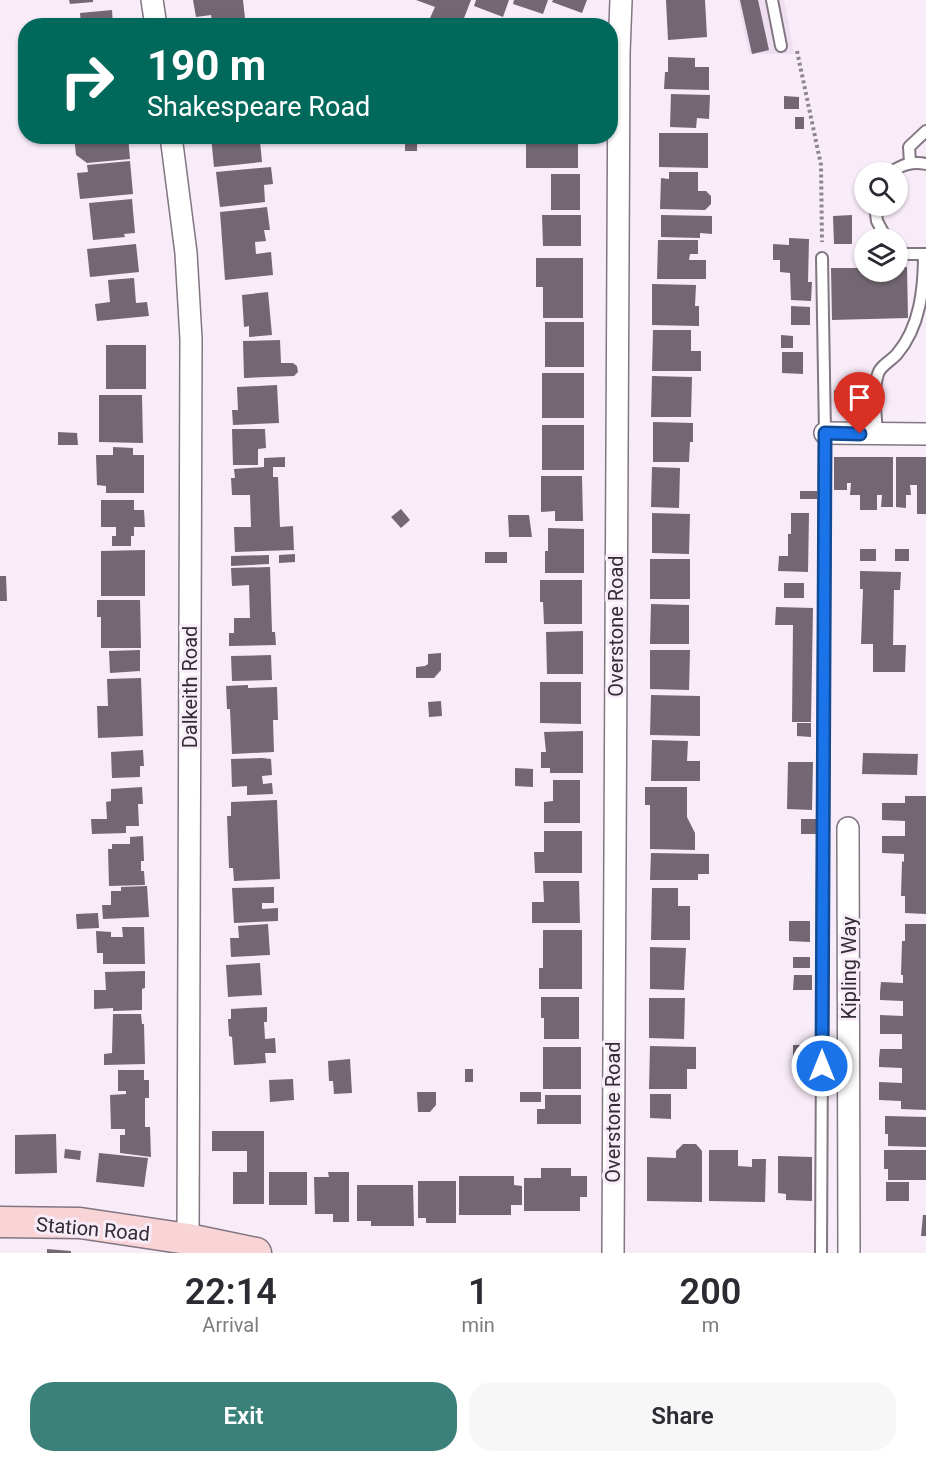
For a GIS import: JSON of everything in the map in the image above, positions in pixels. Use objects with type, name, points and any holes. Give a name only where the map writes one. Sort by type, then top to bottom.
[{"type":"main road","name":"Station Road","points":[[0,1222],[80,1223],[188,1239],[256,1253]]},
{"type":"street","points":[[152,0],[155,18]]},
{"type":"street","name":"Overstone Road","points":[[613,1253],[621,0]]},
{"type":"street","name":"Dalkeith Road","points":[[172,144],[186,253],[191,339],[188,1239]]},
{"type":"street","points":[[825,433],[926,434]]},
{"type":"street","name":"Kipling Way","points":[[848,828],[849,1253]]},
{"type":"lane","points":[[772,0],[781,46]]},
{"type":"lane","points":[[926,131],[909,147],[910,164],[926,164]]},
{"type":"lane","points":[[878,434],[874,393],[878,371],[897,354],[911,332],[920,306],[925,254],[908,254]]},
{"type":"lane","points":[[820,1253],[825,433],[822,258]]},
{"type":"path","points":[[796,44],[821,165],[822,258]]},
{"type":"shaded area","points":[[738,0],[784,0],[794,54],[749,54]]},
{"type":"building","points":[[69,0],[93,0],[93,2],[70,4]]},
{"type":"building","points":[[193,0],[243,0],[245,18],[211,18],[211,15],[196,17]]},
{"type":"building","points":[[416,0],[471,0],[464,18],[430,18],[435,7]]},
{"type":"building","points":[[476,0],[509,0],[503,17],[474,6]]},
{"type":"building","points":[[514,0],[548,0],[543,14],[513,4]]},
{"type":"building","points":[[553,0],[587,0],[582,13],[552,2]]},
{"type":"building","points":[[666,0],[705,0],[707,37],[668,40]]},
{"type":"building","points":[[740,0],[758,0],[769,50],[752,54]]},
{"type":"building","points":[[112,10],[112,18],[80,18],[80,13]]},
{"type":"building","points":[[668,57],[695,58],[695,67],[709,67],[709,90],[664,89],[665,72],[668,72]]},
{"type":"building","points":[[671,94],[710,95],[709,119],[697,118],[696,128],[670,127]]},
{"type":"building","points":[[784,96],[799,97],[799,109],[784,109]]},
{"type":"building","points":[[795,117],[804,117],[804,129],[795,129]]},
{"type":"building","points":[[659,133],[708,133],[708,168],[659,167]]},
{"type":"building","points":[[75,144],[129,144],[130,159],[87,163],[76,155]]},
{"type":"building","points":[[212,144],[260,144],[262,162],[214,167]]},
{"type":"building","points":[[405,144],[417,144],[417,151],[405,151]]},
{"type":"building","points":[[526,144],[578,144],[578,168],[526,168]]},
{"type":"building","points":[[130,161],[133,194],[80,199],[77,173],[88,172],[87,165]]},
{"type":"building","points":[[271,167],[273,184],[264,185],[265,202],[220,207],[216,172]]},
{"type":"building","points":[[669,172],[698,172],[698,191],[706,191],[711,196],[711,204],[705,210],[660,209],[661,178],[669,179]]},
{"type":"building","points":[[551,174],[580,174],[580,210],[551,210]]},
{"type":"building","points":[[132,199],[135,233],[124,234],[125,237],[93,240],[89,203]]},
{"type":"building","points":[[267,207],[270,230],[264,230],[266,241],[255,242],[256,254],[271,252],[273,275],[225,280],[220,212]]},
{"type":"building","points":[[542,215],[581,215],[581,246],[543,246]]},
{"type":"building","points":[[661,215],[712,216],[712,234],[700,233],[700,238],[661,237]]},
{"type":"building","points":[[852,215],[852,244],[834,244],[833,216]]},
{"type":"building","points":[[789,238],[809,239],[808,282],[812,282],[811,301],[791,300],[790,273],[780,272],[780,260],[773,260],[773,244],[789,245]]},
{"type":"building","points":[[658,240],[698,240],[698,254],[690,254],[689,260],[706,260],[706,279],[657,279]]},
{"type":"building","points":[[136,244],[139,272],[90,277],[87,249]]},
{"type":"building","points":[[536,258],[583,258],[583,318],[543,318],[543,287],[536,287]]},
{"type":"building","points":[[831,268],[854,268],[854,282],[907,282],[908,318],[832,320]]},
{"type":"building","points":[[134,278],[136,303],[147,302],[149,316],[97,321],[95,304],[110,302],[108,280]]},
{"type":"building","points":[[652,284],[696,285],[695,306],[699,306],[699,326],[652,325]]},
{"type":"building","points":[[268,292],[272,335],[249,337],[249,326],[244,327],[242,295]]},
{"type":"building","points":[[791,306],[810,307],[810,325],[791,325]]},
{"type":"building","points":[[545,322],[584,322],[584,367],[545,367]]},
{"type":"building","points":[[653,330],[691,330],[691,351],[701,351],[701,371],[652,371]]},
{"type":"building","points":[[781,335],[793,336],[793,348],[781,348]]},
{"type":"building","points":[[280,340],[281,363],[293,363],[297,366],[298,372],[294,376],[244,378],[243,341]]},
{"type":"building","points":[[106,345],[146,345],[146,389],[106,389]]},
{"type":"building","points":[[782,352],[803,352],[803,374],[782,373]]},
{"type":"building","points":[[542,373],[584,373],[584,418],[542,418]]},
{"type":"building","points":[[652,376],[692,377],[691,417],[651,417]]},
{"type":"building","points":[[277,385],[279,423],[233,425],[232,410],[238,410],[237,387]]},
{"type":"building","points":[[834,390],[846,390],[846,401],[834,401]]},
{"type":"building","points":[[99,395],[142,395],[143,443],[99,442]]},
{"type":"building","points":[[858,395],[868,395],[869,414],[858,414]]},
{"type":"building","points":[[653,422],[693,423],[693,442],[690,442],[689,462],[653,462]]},
{"type":"building","points":[[542,425],[584,425],[584,470],[542,470]]},
{"type":"building","points":[[232,429],[265,429],[266,448],[258,449],[258,465],[233,465]]},
{"type":"building","points":[[58,432],[77,433],[78,445],[58,445]]},
{"type":"building","points":[[113,447],[133,448],[133,455],[144,455],[144,493],[106,493],[106,486],[97,485],[96,455],[113,455]]},
{"type":"building","points":[[285,457],[285,467],[273,467],[273,477],[278,477],[280,527],[293,526],[294,550],[235,552],[234,527],[251,527],[250,495],[232,495],[231,478],[235,478],[234,469],[264,467],[264,458]]},
{"type":"building","points":[[834,457],[893,457],[893,507],[881,507],[882,495],[877,495],[877,510],[860,510],[860,495],[850,495],[851,483],[847,483],[847,490],[834,490]]},
{"type":"building","points":[[896,457],[926,457],[926,514],[917,514],[917,485],[910,485],[911,495],[906,495],[906,508],[896,507]]},
{"type":"building","points":[[652,467],[680,468],[679,508],[651,507]]},
{"type":"building","points":[[541,476],[582,476],[583,521],[555,521],[555,511],[541,512]]},
{"type":"building","points":[[800,491],[817,491],[817,499],[800,499]]},
{"type":"building","points":[[101,500],[134,500],[134,510],[144,510],[145,527],[134,527],[131,546],[112,546],[112,536],[116,536],[116,527],[101,527]]},
{"type":"building","points":[[401,509],[410,520],[401,528],[391,517]]},
{"type":"building","points":[[652,513],[690,514],[689,554],[652,553]]},
{"type":"building","points":[[791,513],[809,513],[808,572],[778,571],[779,556],[788,556]]},
{"type":"building","points":[[508,515],[529,515],[532,537],[509,537]]},
{"type":"building","points":[[548,528],[584,529],[584,573],[545,573]]},
{"type":"building","points":[[860,549],[876,549],[876,561],[860,561]]},
{"type":"building","points":[[895,549],[909,549],[909,561],[895,561]]},
{"type":"building","points":[[145,550],[145,596],[101,596],[101,551]]},
{"type":"building","points":[[485,552],[507,552],[507,563],[485,563]]},
{"type":"building","points":[[295,554],[295,562],[279,563],[279,555]]},
{"type":"building","points":[[269,555],[269,564],[231,566],[231,556]]},
{"type":"building","points":[[650,559],[690,559],[690,599],[650,599]]},
{"type":"building","points":[[270,567],[272,632],[275,632],[276,645],[229,646],[229,633],[234,633],[234,618],[250,618],[249,585],[232,586],[231,568]]},
{"type":"building","points":[[860,571],[901,572],[900,590],[894,590],[893,645],[906,645],[905,672],[873,672],[873,644],[861,644],[863,589],[860,589]]},
{"type":"building","points":[[0,576],[6,576],[7,601],[0,601]]},
{"type":"building","points":[[540,580],[582,580],[582,624],[544,624],[543,602],[540,602]]},
{"type":"building","points":[[784,583],[804,583],[804,598],[784,598]]},
{"type":"building","points":[[97,600],[140,600],[141,648],[101,648],[101,617],[97,617]]},
{"type":"building","points":[[651,604],[689,605],[689,644],[650,644]]},
{"type":"building","points":[[776,607],[813,608],[811,722],[792,722],[793,625],[775,625]]},
{"type":"building","points":[[583,631],[583,674],[547,674],[546,632]]},
{"type":"building","points":[[140,650],[140,671],[110,673],[109,651]]},
{"type":"building","points":[[650,650],[690,650],[689,690],[650,689]]},
{"type":"building","points":[[441,653],[441,670],[434,678],[416,678],[416,667],[428,664],[428,654]]},
{"type":"building","points":[[271,655],[272,680],[232,681],[231,656]]},
{"type":"building","points":[[141,678],[143,736],[98,738],[97,706],[108,706],[107,679]]},
{"type":"building","points":[[540,682],[581,682],[581,724],[540,723]]},
{"type":"building","points":[[248,685],[248,688],[277,687],[278,720],[273,720],[274,752],[232,754],[230,709],[227,709],[226,686]]},
{"type":"building","points":[[651,695],[700,696],[700,736],[650,735]]},
{"type":"building","points":[[441,701],[442,716],[429,717],[428,702]]},
{"type":"building","points":[[797,723],[811,723],[811,737],[797,736]]},
{"type":"building","points":[[583,731],[583,773],[550,773],[550,768],[541,768],[541,752],[546,752],[544,732]]},
{"type":"building","points":[[652,740],[688,741],[687,761],[700,761],[700,781],[651,781]]},
{"type":"building","points":[[143,750],[144,766],[140,766],[140,777],[112,778],[111,752]]},
{"type":"building","points":[[863,753],[918,754],[917,775],[862,774]]},
{"type":"building","points":[[231,759],[271,759],[272,775],[262,776],[263,784],[272,783],[273,794],[247,795],[247,786],[232,787]]},
{"type":"building","points":[[788,762],[813,762],[812,810],[787,809]]},
{"type":"building","points":[[515,768],[533,769],[533,787],[515,786]]},
{"type":"building","points":[[553,780],[580,780],[580,823],[544,823],[544,802],[553,801]]},
{"type":"building","points":[[142,787],[143,804],[138,804],[139,826],[126,826],[126,833],[92,834],[91,819],[107,819],[106,802],[111,801],[111,789]]},
{"type":"building","points":[[645,787],[687,787],[687,817],[695,833],[695,850],[650,849],[650,805],[645,805]]},
{"type":"building","points":[[905,796],[926,796],[926,914],[905,913],[905,896],[901,896],[904,854],[882,853],[882,836],[905,836],[905,821],[882,820],[882,803],[905,803]]},
{"type":"building","points":[[277,800],[280,879],[234,881],[233,868],[229,868],[227,816],[231,816],[231,802]]},
{"type":"building","points":[[801,819],[818,819],[818,834],[801,834]]},
{"type":"building","points":[[544,831],[582,831],[582,873],[535,873],[534,852],[544,852]]},
{"type":"building","points":[[143,836],[144,861],[141,861],[141,871],[144,871],[145,885],[109,886],[108,849],[112,849],[112,844],[130,844],[130,837]]},
{"type":"building","points":[[651,853],[709,854],[709,874],[698,874],[698,880],[650,880]]},
{"type":"building","points":[[543,881],[579,881],[580,923],[532,923],[532,902],[544,902]]},
{"type":"building","points":[[147,886],[149,917],[103,919],[102,905],[111,905],[111,891],[121,891],[121,887]]},
{"type":"building","points":[[274,887],[274,903],[262,903],[262,909],[278,908],[278,921],[234,923],[232,888]]},
{"type":"building","points":[[652,888],[678,888],[678,906],[690,906],[690,940],[651,940]]},
{"type":"building","points":[[98,913],[99,928],[77,929],[76,914]]},
{"type":"building","points":[[789,921],[810,921],[810,942],[789,941]]},
{"type":"building","points":[[268,924],[270,955],[231,957],[230,938],[239,938],[238,926]]},
{"type":"building","points":[[905,924],[926,924],[926,1110],[901,1109],[901,1101],[879,1100],[879,1082],[902,1083],[902,1068],[879,1067],[879,1059],[880,1049],[902,1049],[902,1034],[880,1034],[880,1015],[903,1016],[903,1001],[880,1000],[880,992],[881,982],[903,983],[903,975],[901,975],[902,941],[905,941]]},
{"type":"building","points":[[122,927],[144,927],[145,964],[103,964],[103,953],[97,953],[96,931],[111,932],[111,937],[123,937]]},
{"type":"building","points":[[543,930],[582,930],[582,989],[539,989],[539,968],[543,968]]},
{"type":"building","points":[[650,947],[686,948],[684,990],[650,989]]},
{"type":"building","points":[[793,957],[810,957],[810,968],[793,968]]},
{"type":"building","points":[[260,963],[262,995],[228,997],[226,965]]},
{"type":"building","points":[[145,971],[142,1010],[94,1009],[94,990],[106,990],[105,972]]},
{"type":"building","points":[[794,975],[812,975],[812,990],[793,990]]},
{"type":"building","points":[[541,997],[579,997],[579,1039],[544,1039]]},
{"type":"building","points":[[649,998],[685,998],[684,1039],[649,1038]]},
{"type":"building","points":[[267,1007],[267,1022],[264,1022],[265,1039],[275,1038],[276,1053],[265,1053],[266,1063],[234,1065],[228,1019],[231,1019],[231,1009]]},
{"type":"building","points":[[113,1014],[141,1014],[142,1024],[144,1024],[145,1064],[104,1065],[104,1054],[112,1053]]},
{"type":"building","points":[[793,1045],[812,1045],[812,1056],[793,1056]]},
{"type":"building","points":[[650,1046],[696,1047],[696,1069],[687,1069],[687,1089],[649,1089]]},
{"type":"building","points":[[543,1047],[581,1047],[581,1089],[543,1089]]},
{"type":"building","points":[[350,1059],[352,1093],[334,1094],[333,1081],[329,1081],[328,1061]]},
{"type":"building","points":[[465,1069],[473,1069],[473,1082],[465,1082]]},
{"type":"building","points":[[118,1070],[144,1070],[144,1080],[149,1080],[149,1098],[145,1098],[145,1127],[150,1127],[151,1157],[120,1153],[120,1135],[125,1135],[125,1129],[111,1129],[110,1095],[126,1094],[126,1091],[118,1091]]},
{"type":"building","points":[[293,1079],[294,1100],[270,1102],[269,1080]]},
{"type":"building","points":[[417,1092],[436,1092],[436,1105],[430,1112],[418,1112]]},
{"type":"building","points":[[520,1092],[541,1092],[541,1102],[520,1102]]},
{"type":"building","points":[[650,1094],[671,1094],[671,1119],[650,1118]]},
{"type":"building","points":[[545,1095],[581,1095],[581,1124],[537,1124],[537,1109],[545,1109]]},
{"type":"building","points":[[885,1116],[926,1117],[926,1147],[888,1146]]},
{"type":"building","points":[[212,1131],[264,1131],[264,1204],[233,1204],[233,1172],[247,1172],[247,1151],[212,1151]]},
{"type":"building","points":[[56,1134],[57,1173],[15,1174],[15,1135]]},
{"type":"building","points":[[683,1144],[696,1144],[702,1151],[702,1202],[647,1201],[647,1157],[676,1158],[676,1151]]},
{"type":"building","points":[[65,1149],[81,1151],[80,1160],[64,1158]]},
{"type":"building","points":[[709,1150],[738,1150],[738,1166],[752,1167],[752,1159],[766,1159],[765,1202],[709,1201]]},
{"type":"building","points":[[884,1150],[926,1150],[926,1180],[888,1180],[888,1169],[884,1169]]},
{"type":"building","points":[[99,1153],[148,1158],[144,1187],[96,1182]]},
{"type":"building","points":[[778,1156],[812,1157],[812,1201],[786,1200],[786,1194],[778,1193]]},
{"type":"building","points":[[541,1168],[571,1168],[571,1176],[587,1176],[587,1197],[580,1197],[580,1211],[524,1211],[524,1178],[541,1178]]},
{"type":"building","points":[[269,1172],[307,1172],[307,1205],[269,1205]]},
{"type":"building","points":[[328,1172],[349,1172],[349,1222],[333,1222],[333,1214],[315,1214],[314,1177],[329,1177]]},
{"type":"building","points":[[459,1176],[514,1176],[514,1185],[522,1186],[522,1205],[511,1205],[511,1215],[459,1215]]},
{"type":"building","points":[[418,1181],[456,1181],[456,1223],[426,1223],[426,1218],[418,1218]]},
{"type":"building","points":[[886,1182],[909,1182],[909,1201],[886,1201]]},
{"type":"building","points":[[357,1185],[413,1185],[414,1226],[371,1226],[371,1221],[357,1221]]},
{"type":"building","points":[[923,1215],[926,1215],[926,1236],[921,1236]]},
{"type":"building","points":[[47,1249],[71,1251],[71,1253],[47,1253]]},
{"type":"route","points":[[822,1066],[825,433],[860,434]]}]
